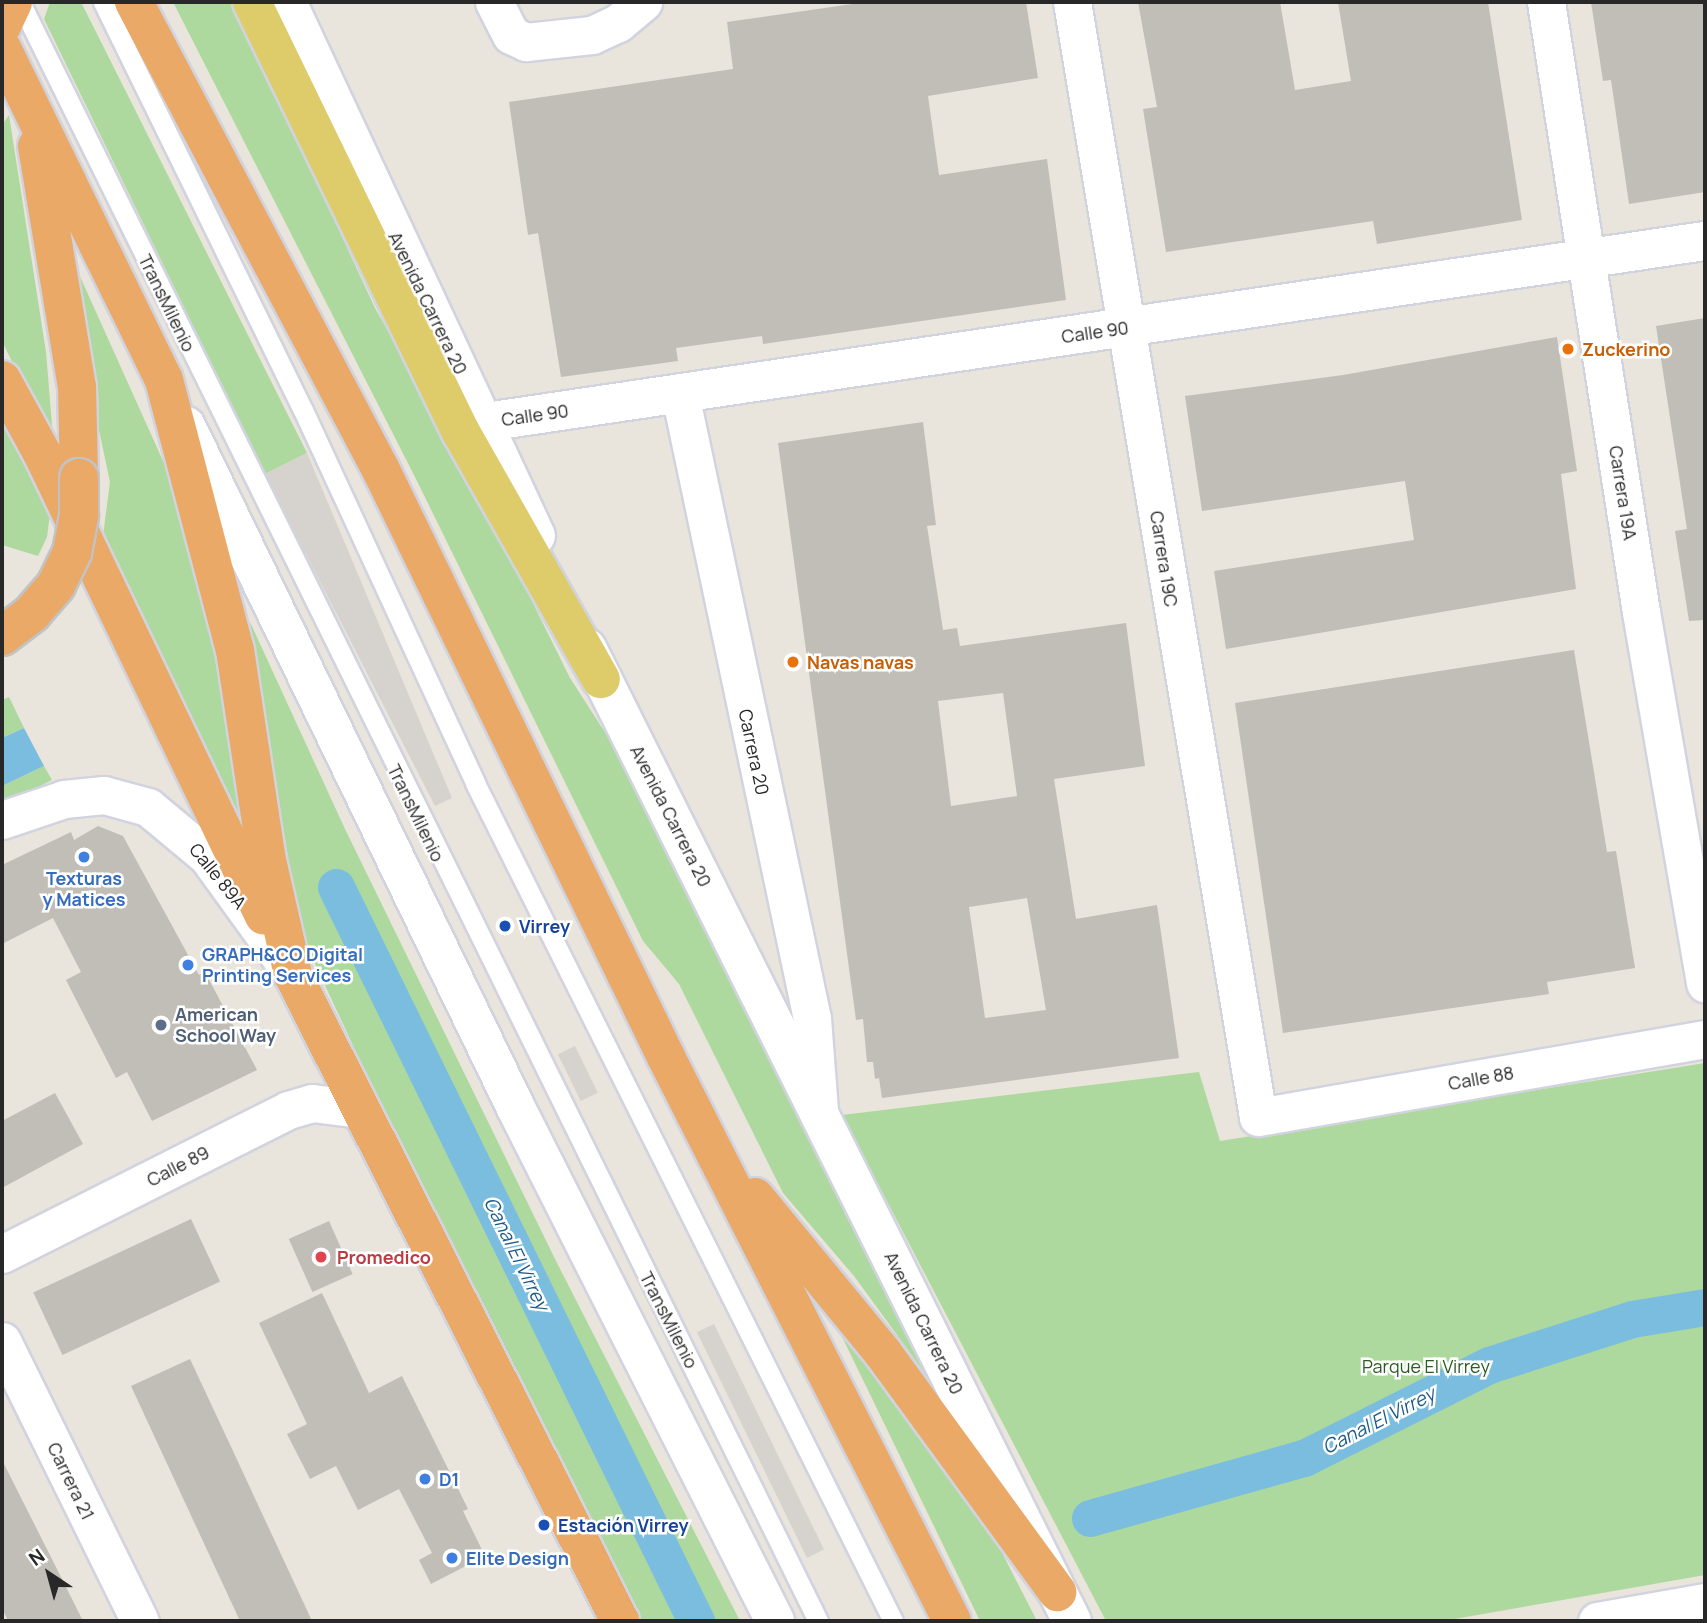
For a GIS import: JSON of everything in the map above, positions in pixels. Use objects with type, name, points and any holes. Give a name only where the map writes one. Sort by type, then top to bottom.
[{"type":"highway","points":[[2,26],[13,2]]},
{"type":"highway","points":[[134,2],[148,60],[381,470],[707,1139],[952,1621]]},
{"type":"highway","points":[[2,48],[46,97],[164,380],[235,650],[266,856],[293,975]]},
{"type":"highway","points":[[2,636],[32,613],[66,563],[79,515],[76,387],[46,97]]},
{"type":"highway","points":[[2,380],[42,453],[293,975],[620,1621]]},
{"type":"highway","points":[[707,1139],[883,1353],[1064,1607]]},
{"type":"main road","points":[[252,2],[461,432],[601,679]]},
{"type":"main road","name":"Avenida Carrera 20","points":[[287,2],[486,422],[601,679],[819,1111],[1064,1607]]},
{"type":"main road","name":"Calle 90","points":[[486,422],[1705,241]]},
{"type":"main road","points":[[164,380],[515,1107],[775,1621]]},
{"type":"street","points":[[494,2],[510,35],[526,42],[592,35],[618,23],[643,2]]},
{"type":"street","name":"Carrera 19C","points":[[1072,2],[1258,1117]]},
{"type":"street","name":"Carrera 19A","points":[[1546,2],[1641,612],[1705,984]]},
{"type":"street","name":"Carrera 20","points":[[680,394],[812,1019],[819,1111]]},
{"type":"street","name":"Calle 89A","points":[[2,820],[64,799],[104,795],[148,807],[207,856],[293,975]]},
{"type":"street","name":"Calle 88","points":[[1258,1117],[1705,1038]]},
{"type":"street","name":"Calle 89","points":[[2,1254],[288,1110],[312,1103],[360,1109]]},
{"type":"street","name":"Carrera 21","points":[[2,1341],[140,1621]]},
{"type":"street","points":[[1598,1621],[1705,1602]]},
{"type":"lane","name":"TransMilenio","points":[[20,2],[46,97],[818,1621]]},
{"type":"lane","points":[[103,2],[148,60],[475,783],[893,1621]]},
{"type":"green space","points":[[50,2],[81,2],[307,453],[265,474],[44,19]]},
{"type":"green space","points":[[173,2],[233,2],[375,308],[466,468],[570,678],[646,796],[970,1435],[854,1276],[783,1193],[679,984],[643,941],[416,479]]},
{"type":"green space","points":[[9,115],[46,352],[54,449],[2,341],[2,125]]},
{"type":"green space","points":[[78,272],[168,472],[202,587],[226,707],[242,841],[102,543],[110,482],[96,416]]},
{"type":"green space","points":[[2,413],[52,499],[47,537],[38,556],[2,545]]},
{"type":"green space","points":[[250,622],[345,829],[556,1261],[740,1621],[639,1621],[445,1242],[300,932],[291,899],[288,857]]},
{"type":"green space","points":[[9,697],[24,728],[2,738],[2,700]]},
{"type":"green space","points":[[44,766],[52,780],[2,805],[2,786]]},
{"type":"green space","name":"Parque El Virrey","points":[[1705,1063],[1705,1575],[1443,1621],[1106,1621],[842,1115],[1199,1072],[1220,1141]]},
{"type":"green space","points":[[831,1314],[946,1465],[994,1537],[1037,1621],[980,1621]]},
{"type":"shaded area","points":[[307,453],[452,798],[435,806],[265,474]]},
{"type":"shaded area","points":[[575,1046],[598,1093],[581,1101],[558,1054]]},
{"type":"shaded area","points":[[714,1324],[824,1550],[807,1558],[697,1332]]},
{"type":"water","points":[[24,728],[44,766],[2,786],[2,738]]},
{"type":"building","points":[[866,2],[1026,2],[1038,78],[928,96],[939,175],[1047,159],[1066,300],[763,344],[762,336],[676,348],[678,361],[561,377],[538,233],[528,235],[509,102],[733,69],[727,22]]},
{"type":"building","points":[[1138,2],[1280,2],[1295,90],[1351,81],[1338,2],[1488,2],[1522,220],[1377,244],[1373,221],[1166,252],[1143,109],[1157,107]]},
{"type":"building","points":[[1591,2],[1705,2],[1705,192],[1629,204],[1611,80],[1603,81]]},
{"type":"building","points":[[1705,318],[1705,620],[1689,621],[1675,531],[1687,529],[1656,326]]},
{"type":"building","points":[[1557,337],[1577,471],[1561,474],[1576,589],[1226,649],[1214,571],[1414,540],[1405,481],[1202,511],[1185,396],[1343,375]]},
{"type":"building","points":[[923,422],[936,525],[927,526],[943,630],[957,628],[960,646],[1126,623],[1145,766],[1054,779],[1076,919],[1157,905],[1179,1058],[882,1098],[879,1078],[875,1079],[873,1062],[867,1062],[863,1019],[856,1020],[778,443]],"holes":[[[1003,693],[1017,796],[951,806],[938,701]],[[1027,898],[1046,1010],[985,1018],[969,907]]]},
{"type":"building","points":[[1574,650],[1607,852],[1616,851],[1635,968],[1547,982],[1549,994],[1283,1033],[1235,703]]},
{"type":"building","points":[[98,826],[123,836],[199,975],[205,972],[257,1070],[152,1121],[127,1072],[116,1078],[66,980],[81,972],[53,918],[2,944],[2,865],[71,832],[74,840]]},
{"type":"building","points":[[55,1093],[83,1144],[2,1188],[2,1121]]},
{"type":"building","points":[[191,1219],[220,1282],[62,1355],[33,1293]]},
{"type":"building","name":"Promedico","points":[[329,1221],[353,1274],[312,1292],[289,1239]]},
{"type":"building","points":[[322,1293],[369,1393],[402,1376],[468,1509],[463,1511],[485,1556],[431,1584],[419,1560],[432,1553],[399,1489],[358,1510],[336,1466],[310,1479],[287,1434],[307,1424],[259,1323]]},
{"type":"building","points":[[190,1359],[312,1621],[240,1621],[131,1386]]},
{"type":"building","points":[[2,1460],[83,1621],[8,1621],[2,1608]]},
{"type":"waterway","name":"Canal El Virrey","points":[[336,887],[696,1621]]},
{"type":"waterway","name":"Canal El Virrey","points":[[1090,1518],[1304,1458],[1489,1365],[1632,1319],[1705,1307]]},
{"type":"place","name":"Zuckerino","points":[[1568,349]]},
{"type":"place","name":"Navas navas","points":[[793,662]]},
{"type":"place","name":"Texturas y Matices","points":[[84,857]]},
{"type":"place","name":"Virrey","points":[[505,926]]},
{"type":"place","name":"GRAPH&CO Digital Printing Services","points":[[188,965]]},
{"type":"place","name":"American School Way","points":[[161,1025]]},
{"type":"place","name":"Promedico","points":[[321,1257]]},
{"type":"place","name":"D1","points":[[425,1479]]},
{"type":"place","name":"Estación Virrey","points":[[544,1525]]},
{"type":"place","name":"Elite Design","points":[[452,1558]]}]
